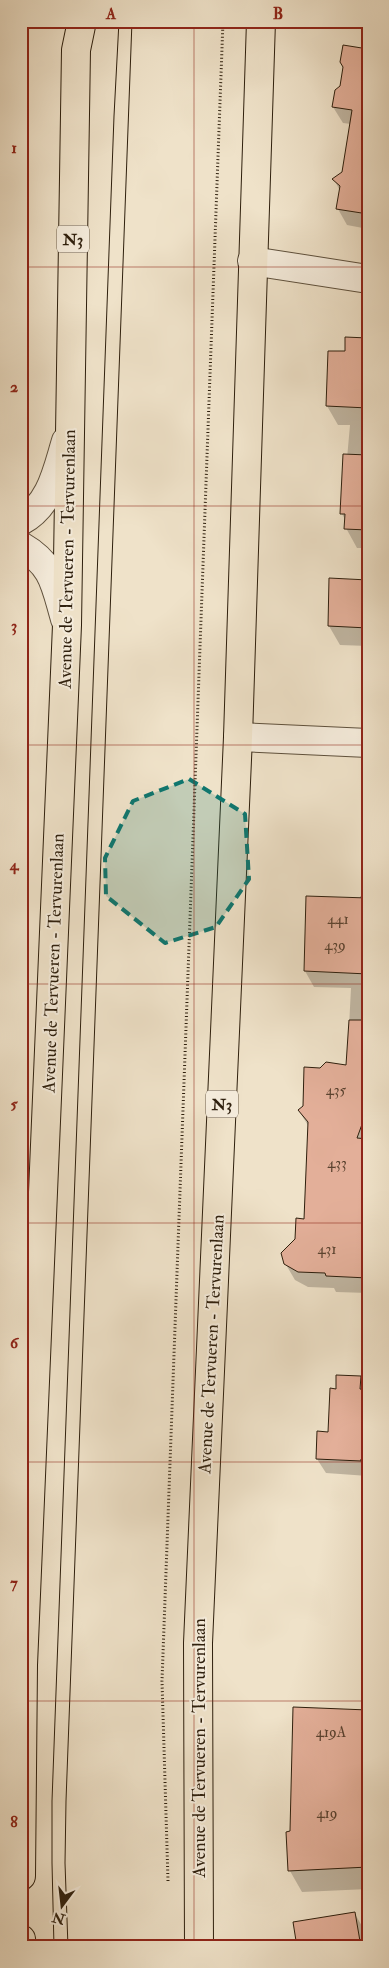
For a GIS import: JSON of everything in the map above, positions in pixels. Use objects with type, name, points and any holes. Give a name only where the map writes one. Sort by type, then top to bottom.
[{"type":"main road","name":"N3","points":[[76,50],[82,21]]},
{"type":"main road","name":"N3","points":[[252,261],[261,21]]},
{"type":"main road","name":"Avenue de Tervueren - Tervurenlaan","points":[[21,1876],[23,1665],[67,625],[76,50]]},
{"type":"main road","name":"Avenue de Tervueren - Tervurenlaan","points":[[199,1947],[198,1643],[238,737],[252,261]]},
{"type":"main road","points":[[21,1939],[22,1947]]},
{"type":"street","points":[[70,21],[76,50]]},
{"type":"street","points":[[252,261],[368,279]]},
{"type":"street","points":[[21,521],[42,503],[53,485],[70,428]]},
{"type":"street","points":[[21,546],[37,556],[52,576],[67,625]]},
{"type":"street","points":[[238,737],[368,743]]},
{"type":"path","points":[[168,1888],[162,1681],[224,21]]},
{"type":"highlighted area","points":[[189,779],[245,814],[249,879],[216,927],[165,943],[106,896],[105,858],[133,801]]},
{"type":"building","points":[[343,45],[368,49],[368,214],[336,209],[340,186],[332,179],[342,172],[352,110],[332,107],[335,90],[340,86],[343,67],[340,62]]},
{"type":"building","points":[[345,337],[368,338],[368,408],[326,406],[328,351],[345,351]]},
{"type":"building","points":[[343,454],[368,455],[368,530],[344,529],[345,514],[340,514]]},
{"type":"building","points":[[329,578],[368,580],[368,628],[328,626]]},
{"type":"building","points":[[306,896],[368,898],[368,974],[304,971]]},
{"type":"building","points":[[349,1020],[368,1020],[368,1108],[357,1138],[368,1139],[368,1278],[326,1276],[325,1273],[298,1272],[284,1264],[281,1253],[295,1239],[296,1218],[304,1219],[308,1122],[298,1110],[303,1106],[304,1067],[320,1068],[326,1062],[346,1065]]},
{"type":"building","points":[[336,1375],[361,1376],[360,1389],[366,1390],[368,1446],[366,1460],[316,1459],[317,1431],[328,1432],[330,1388],[336,1389]]},
{"type":"building","points":[[293,1707],[368,1710],[368,1867],[288,1871],[286,1832],[290,1831]]},
{"type":"building","points":[[355,1912],[361,1947],[297,1947],[293,1922]]},
{"type":"tram line","points":[[54,1947],[52,1801],[119,21]]},
{"type":"tram line","points":[[68,1947],[65,1863],[66,1801],[132,21]]}]
